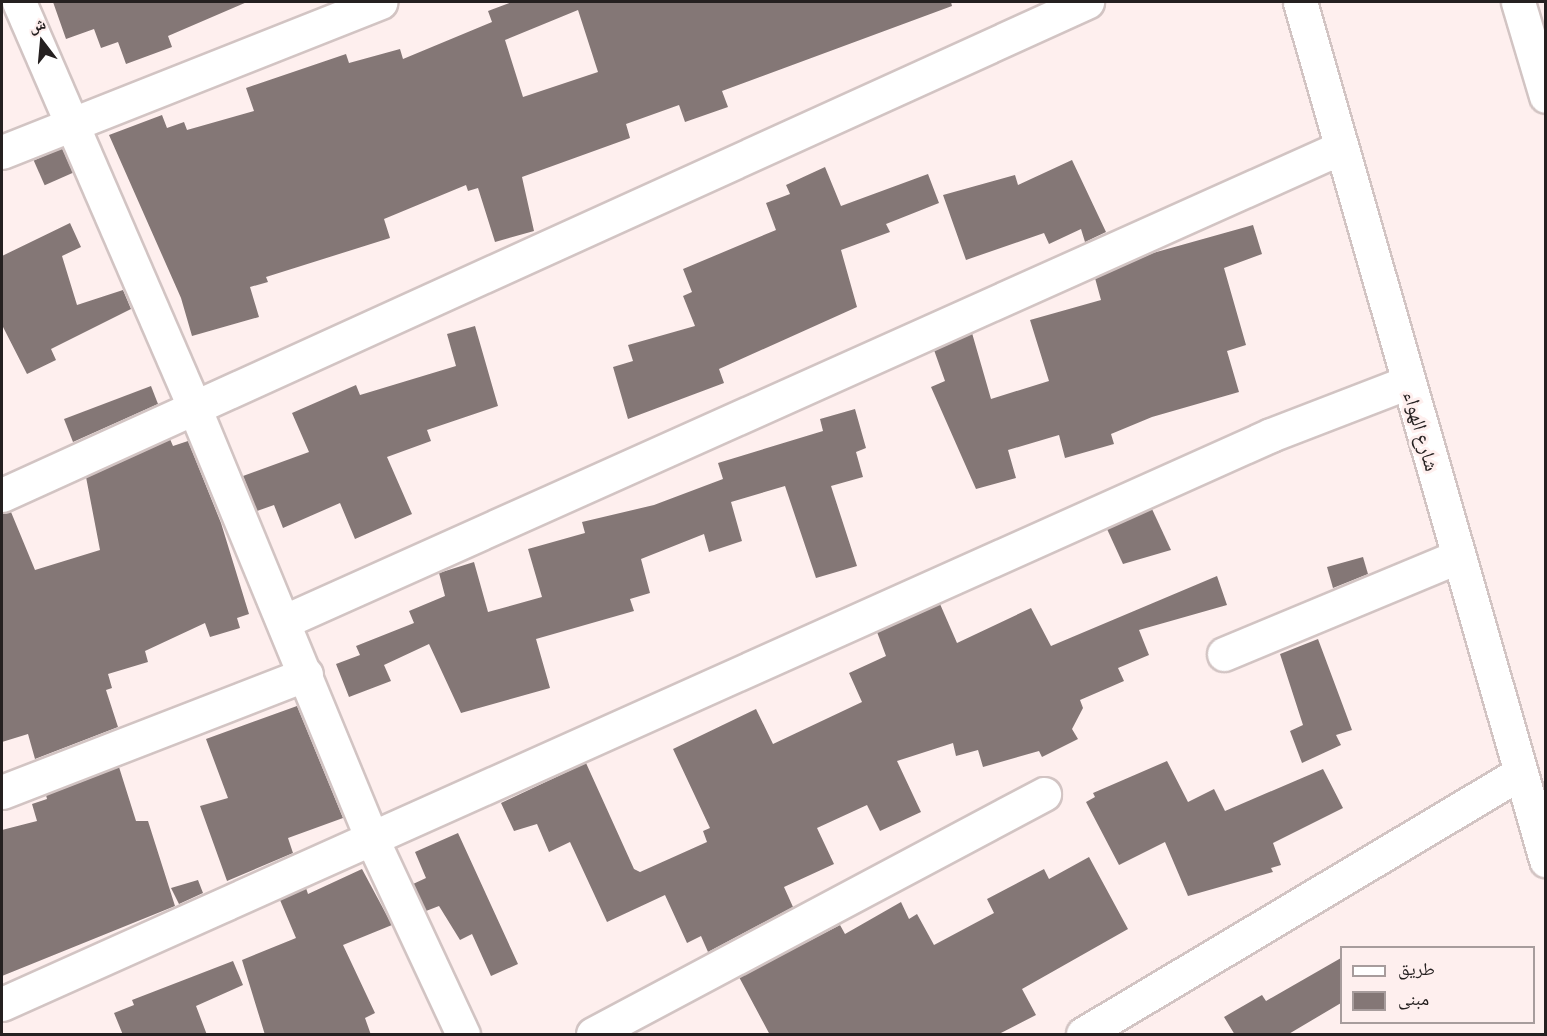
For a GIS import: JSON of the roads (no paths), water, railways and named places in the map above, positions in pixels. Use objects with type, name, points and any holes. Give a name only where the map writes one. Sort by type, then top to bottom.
[{"type":"street","points":[[19,2],[285,621],[370,835],[464,1035]]},
{"type":"street","points":[[2,152],[70,123],[380,2]]},
{"type":"street","points":[[2,495],[1087,2]]},
{"type":"street","name":"شارع الهواء","points":[[1300,2],[1457,557],[1473,598],[1545,860]]},
{"type":"street","points":[[1518,2],[1545,96]]},
{"type":"street","points":[[285,621],[1340,148]]},
{"type":"street","points":[[2,1004],[370,835],[1271,435],[1408,382]]},
{"type":"street","points":[[1224,654],[1457,557]]},
{"type":"street","points":[[2,792],[306,674]]},
{"type":"street","points":[[1083,1035],[1521,773]]},
{"type":"street","points":[[593,1035],[1044,794]]}]
